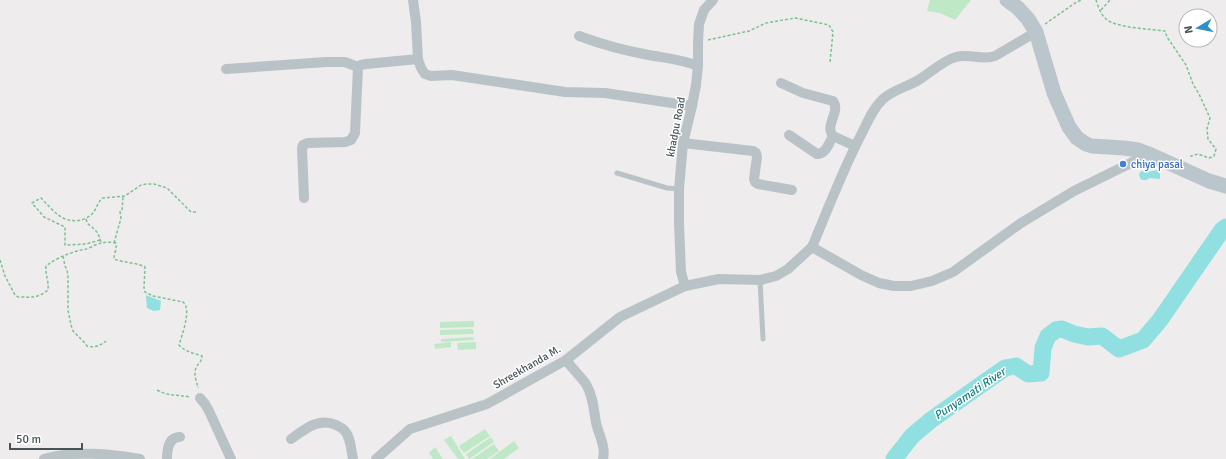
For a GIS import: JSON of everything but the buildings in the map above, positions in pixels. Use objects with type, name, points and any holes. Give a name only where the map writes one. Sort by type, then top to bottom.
[{"type":"street","points":[[413,0],[418,59],[425,74],[431,76],[452,75],[566,92],[605,93],[692,106]]},
{"type":"street","name":"khadpu Road","points":[[685,286],[681,272],[678,224],[682,143],[692,106],[698,66],[699,24],[704,10],[713,0]]},
{"type":"street","points":[[1007,0],[1018,8],[1028,19],[1036,32],[1054,93],[1069,127],[1077,138],[1092,146],[1138,150],[1209,181],[1226,186]]},
{"type":"street","points":[[1036,32],[990,58],[957,56],[918,81],[892,92],[883,100],[875,108],[855,146],[812,247],[861,275],[879,283],[894,286],[911,286],[932,281],[953,272],[1021,223],[1074,191],[1149,154]]},
{"type":"street","points":[[579,36],[610,47],[688,62],[698,66]]},
{"type":"street","points":[[226,69],[326,62],[344,62],[358,67],[366,64],[418,59]]},
{"type":"street","points":[[304,198],[303,145],[308,143],[345,142],[351,140],[355,133],[358,67]]},
{"type":"street","points":[[782,83],[803,93],[833,101],[836,108],[830,128],[831,133],[833,136],[855,146]]},
{"type":"street","points":[[789,135],[817,154],[824,152],[833,136]]},
{"type":"street","points":[[682,143],[753,151],[756,153],[757,157],[754,178],[755,182],[758,184],[792,190]]},
{"type":"street","name":"Shreekhanda M.","points":[[376,459],[410,429],[487,404],[566,360],[620,317],[685,286],[719,279],[760,280],[776,276],[788,269],[812,247]]},
{"type":"street","points":[[566,360],[585,383],[591,394],[596,424],[603,446],[603,459]]},
{"type":"street","points":[[200,398],[207,408],[231,459]]},
{"type":"street","points":[[291,439],[305,429],[319,422],[329,422],[344,430],[349,440],[353,459]]},
{"type":"street","points":[[167,459],[167,452],[172,440],[175,437],[180,437]]},
{"type":"street","points":[[44,459],[66,454],[140,459]]},
{"type":"lane","points":[[617,173],[667,188],[679,189]]},
{"type":"lane","points":[[760,280],[763,339]]},
{"type":"path","points":[[1036,32],[1049,20],[1075,2],[1082,0]]},
{"type":"path","points":[[1096,0],[1100,11],[1107,20],[1118,25],[1165,31],[1167,37],[1186,65],[1193,84],[1210,118],[1207,129],[1208,139],[1216,149],[1214,156],[1209,158],[1198,154],[1191,156],[1192,160]]},
{"type":"path","points":[[1100,11],[1110,0]]},
{"type":"path","points":[[698,42],[749,31],[766,23],[796,18],[829,25],[833,32],[830,62]]},
{"type":"path","points":[[100,240],[86,244],[66,245],[65,227],[44,217],[32,203],[41,198],[57,215],[64,219],[74,221],[86,218],[93,213],[100,200],[106,198],[123,197],[141,185],[147,184],[167,188],[191,212],[198,212]]},
{"type":"path","points":[[123,197],[122,211],[120,212],[121,218],[114,243],[116,243],[114,259],[139,264],[145,267],[145,292],[153,296],[183,302],[186,304],[187,308],[184,330],[179,345],[194,354],[201,355],[202,358],[196,366],[195,372],[200,398],[183,395],[168,395],[157,390]]},
{"type":"path","points":[[86,218],[88,225],[95,229],[101,243]]},
{"type":"path","points":[[0,260],[5,276],[15,295],[18,297],[34,298],[48,290],[49,282],[45,272],[46,266],[63,256],[94,245],[101,243],[114,243]]},
{"type":"path","points":[[63,256],[68,276],[68,310],[73,331],[87,346],[91,348],[96,347],[106,341]]},
{"type":"green space","points":[[930,0],[971,0],[955,20],[940,13],[927,11]]},
{"type":"green space","points":[[474,321],[474,327],[440,328],[440,322]]},
{"type":"green space","points":[[473,329],[474,334],[440,335],[440,330]]},
{"type":"green space","points":[[473,337],[474,340],[441,342],[441,339]]},
{"type":"green space","points":[[451,342],[451,347],[435,349],[434,344]]},
{"type":"green space","points":[[476,342],[476,349],[458,350],[457,343]]},
{"type":"green space","points":[[485,429],[490,436],[464,453],[459,446]]},
{"type":"green space","points":[[451,436],[465,459],[458,459],[444,440]]},
{"type":"green space","points":[[491,437],[494,442],[469,459],[466,454]]},
{"type":"green space","points":[[514,441],[519,448],[504,459],[490,459]]},
{"type":"green space","points":[[494,444],[499,451],[487,459],[472,459]]},
{"type":"green space","points":[[435,447],[443,459],[433,459],[429,453]]},
{"type":"water","points":[[1157,170],[1160,174],[1160,179],[1150,178],[1142,180],[1140,178],[1139,174],[1141,171],[1147,172]]},
{"type":"water","points":[[146,295],[161,301],[160,310],[154,311],[147,308]]},
{"type":"waterway","name":"Punyamati River","points":[[894,459],[912,436],[931,420],[1005,368],[1016,366],[1028,374],[1041,373],[1043,348],[1048,336],[1056,330],[1062,329],[1074,334],[1088,337],[1102,336],[1119,349],[1143,340],[1160,320],[1222,230],[1226,227]]},
{"type":"place","name":"chiya pasal","points":[[1123,164]]}]
